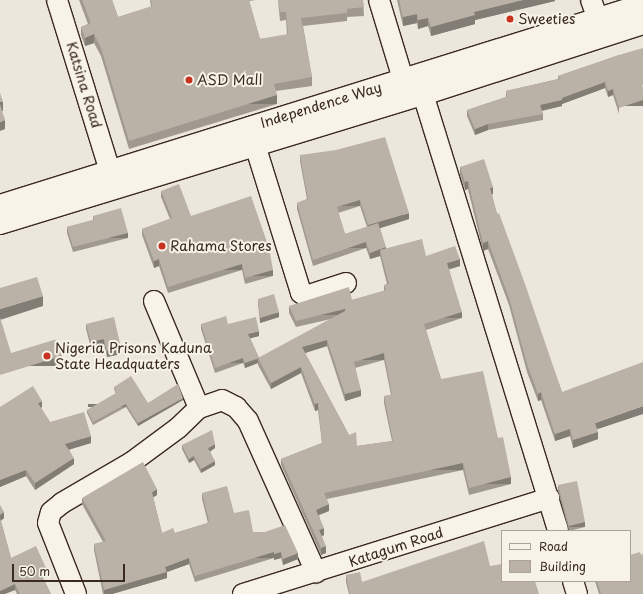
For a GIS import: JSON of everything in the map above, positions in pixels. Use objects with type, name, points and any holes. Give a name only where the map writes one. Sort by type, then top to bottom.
[{"type":"main road","name":"Independence Way","points":[[0,206],[403,79],[594,10],[643,5]]},
{"type":"main road","name":"Independence Way","points":[[0,223],[423,94],[643,23]]},
{"type":"street","name":"Katsina Road","points":[[57,0],[110,171]]},
{"type":"street","points":[[379,0],[403,79]]},
{"type":"street","points":[[423,94],[558,530]]},
{"type":"street","points":[[255,145],[301,293],[306,296],[346,283]]},
{"type":"street","points":[[154,301],[199,408]]},
{"type":"street","points":[[76,594],[48,523],[51,512],[62,503],[132,462],[178,428],[199,408],[222,400],[236,407],[248,421],[316,572]]},
{"type":"street","name":"Katagum Road","points":[[243,594],[548,498]]},
{"type":"street","points":[[573,582],[577,594]]},
{"type":"building","name":"ASD Mall","points":[[82,0],[112,0],[118,17],[152,6],[151,0],[249,0],[260,39],[288,34],[286,12],[280,12],[278,0],[363,0],[364,7],[347,9],[347,13],[301,18],[312,77],[274,84],[277,95],[129,141],[101,48],[94,34],[85,38],[81,27],[90,24]]},
{"type":"building","points":[[399,0],[523,0],[474,12],[475,15],[431,27],[428,18],[418,20],[417,14],[403,17]]},
{"type":"building","points":[[643,48],[643,100],[619,108],[613,89],[608,91],[605,82],[562,98],[562,100],[540,105],[543,114],[488,124],[475,129],[467,110],[507,97],[506,91],[560,79],[558,76]]},
{"type":"building","points":[[0,93],[3,102],[0,102]]},
{"type":"building","points":[[0,104],[5,120],[0,122]]},
{"type":"building","points":[[385,137],[409,213],[368,225],[360,200],[337,207],[345,234],[378,223],[386,247],[370,253],[366,242],[313,260],[297,203],[308,199],[300,155],[336,150]]},
{"type":"building","points":[[484,159],[493,187],[490,188],[497,214],[499,213],[525,284],[562,392],[643,362],[643,406],[595,423],[598,432],[573,440],[570,429],[555,434],[541,392],[538,394],[527,364],[509,298],[488,241],[483,243],[468,181],[465,182],[460,167]]},
{"type":"building","points":[[179,184],[191,216],[251,196],[269,248],[273,270],[245,278],[242,264],[168,287],[159,259],[154,261],[142,229],[172,218],[161,191]]},
{"type":"building","points":[[121,208],[128,233],[73,247],[67,227],[94,220],[93,216]]},
{"type":"building","points":[[422,239],[426,256],[455,246],[460,259],[447,263],[462,312],[424,324],[441,379],[483,371],[498,438],[503,437],[511,477],[469,488],[463,463],[324,493],[329,504],[316,510],[324,528],[319,530],[326,546],[321,548],[281,459],[322,443],[318,403],[315,404],[301,367],[271,383],[258,358],[345,311],[345,309],[296,321],[289,306],[349,287],[352,300],[386,290],[384,285],[389,284],[380,250]],"holes":[[[327,340],[345,394],[361,390],[354,362],[384,353],[392,395],[384,396],[393,441],[357,446],[356,432],[349,435],[302,347]]]},
{"type":"building","points":[[37,277],[43,296],[0,309],[0,288]]},
{"type":"building","points":[[274,294],[279,312],[260,318],[258,299]]},
{"type":"building","points":[[226,316],[228,324],[256,317],[259,331],[248,334],[259,358],[245,363],[243,358],[215,368],[201,324]]},
{"type":"building","points":[[0,317],[11,353],[57,339],[62,356],[0,375]]},
{"type":"building","points":[[114,317],[121,348],[107,351],[104,339],[91,342],[86,324]]},
{"type":"building","points":[[131,376],[148,403],[178,384],[183,398],[138,423],[126,404],[93,422],[87,410],[116,393],[114,387]]},
{"type":"building","points":[[33,386],[42,401],[38,403],[50,422],[84,412],[91,436],[65,444],[74,458],[35,483],[26,470],[0,480],[0,407]]},
{"type":"building","points":[[212,430],[215,444],[208,448],[215,461],[201,469],[194,456],[189,459],[182,445]]},
{"type":"building","points":[[143,462],[157,489],[152,492],[162,533],[173,528],[175,533],[207,523],[209,521],[202,493],[227,486],[234,513],[249,510],[253,532],[265,532],[285,525],[298,553],[283,559],[281,552],[274,554],[274,552],[195,576],[189,558],[165,567],[167,572],[104,590],[94,544],[106,541],[82,498]]},
{"type":"building","points":[[577,481],[585,522],[569,526],[558,485]]},
{"type":"building","points":[[0,505],[4,512],[0,515]]},
{"type":"building","points":[[0,518],[11,558],[36,546],[46,568],[39,571],[51,594],[20,594],[15,584],[0,591]]},
{"type":"building","points":[[484,541],[490,566],[501,564],[501,582],[535,582],[539,594],[350,594],[346,575],[360,572],[362,582]]},
{"type":"building","points":[[640,552],[641,555],[643,554],[643,594],[601,594],[597,582],[631,582],[631,555]]},
{"type":"place","name":"Sweeties","points":[[510,19]]},
{"type":"place","name":"ASD Mall","points":[[189,80]]},
{"type":"place","name":"Rahama Stores","points":[[162,246]]},
{"type":"place","name":"Nigeria Prisons Kaduna State Headquaters","points":[[47,356]]}]
